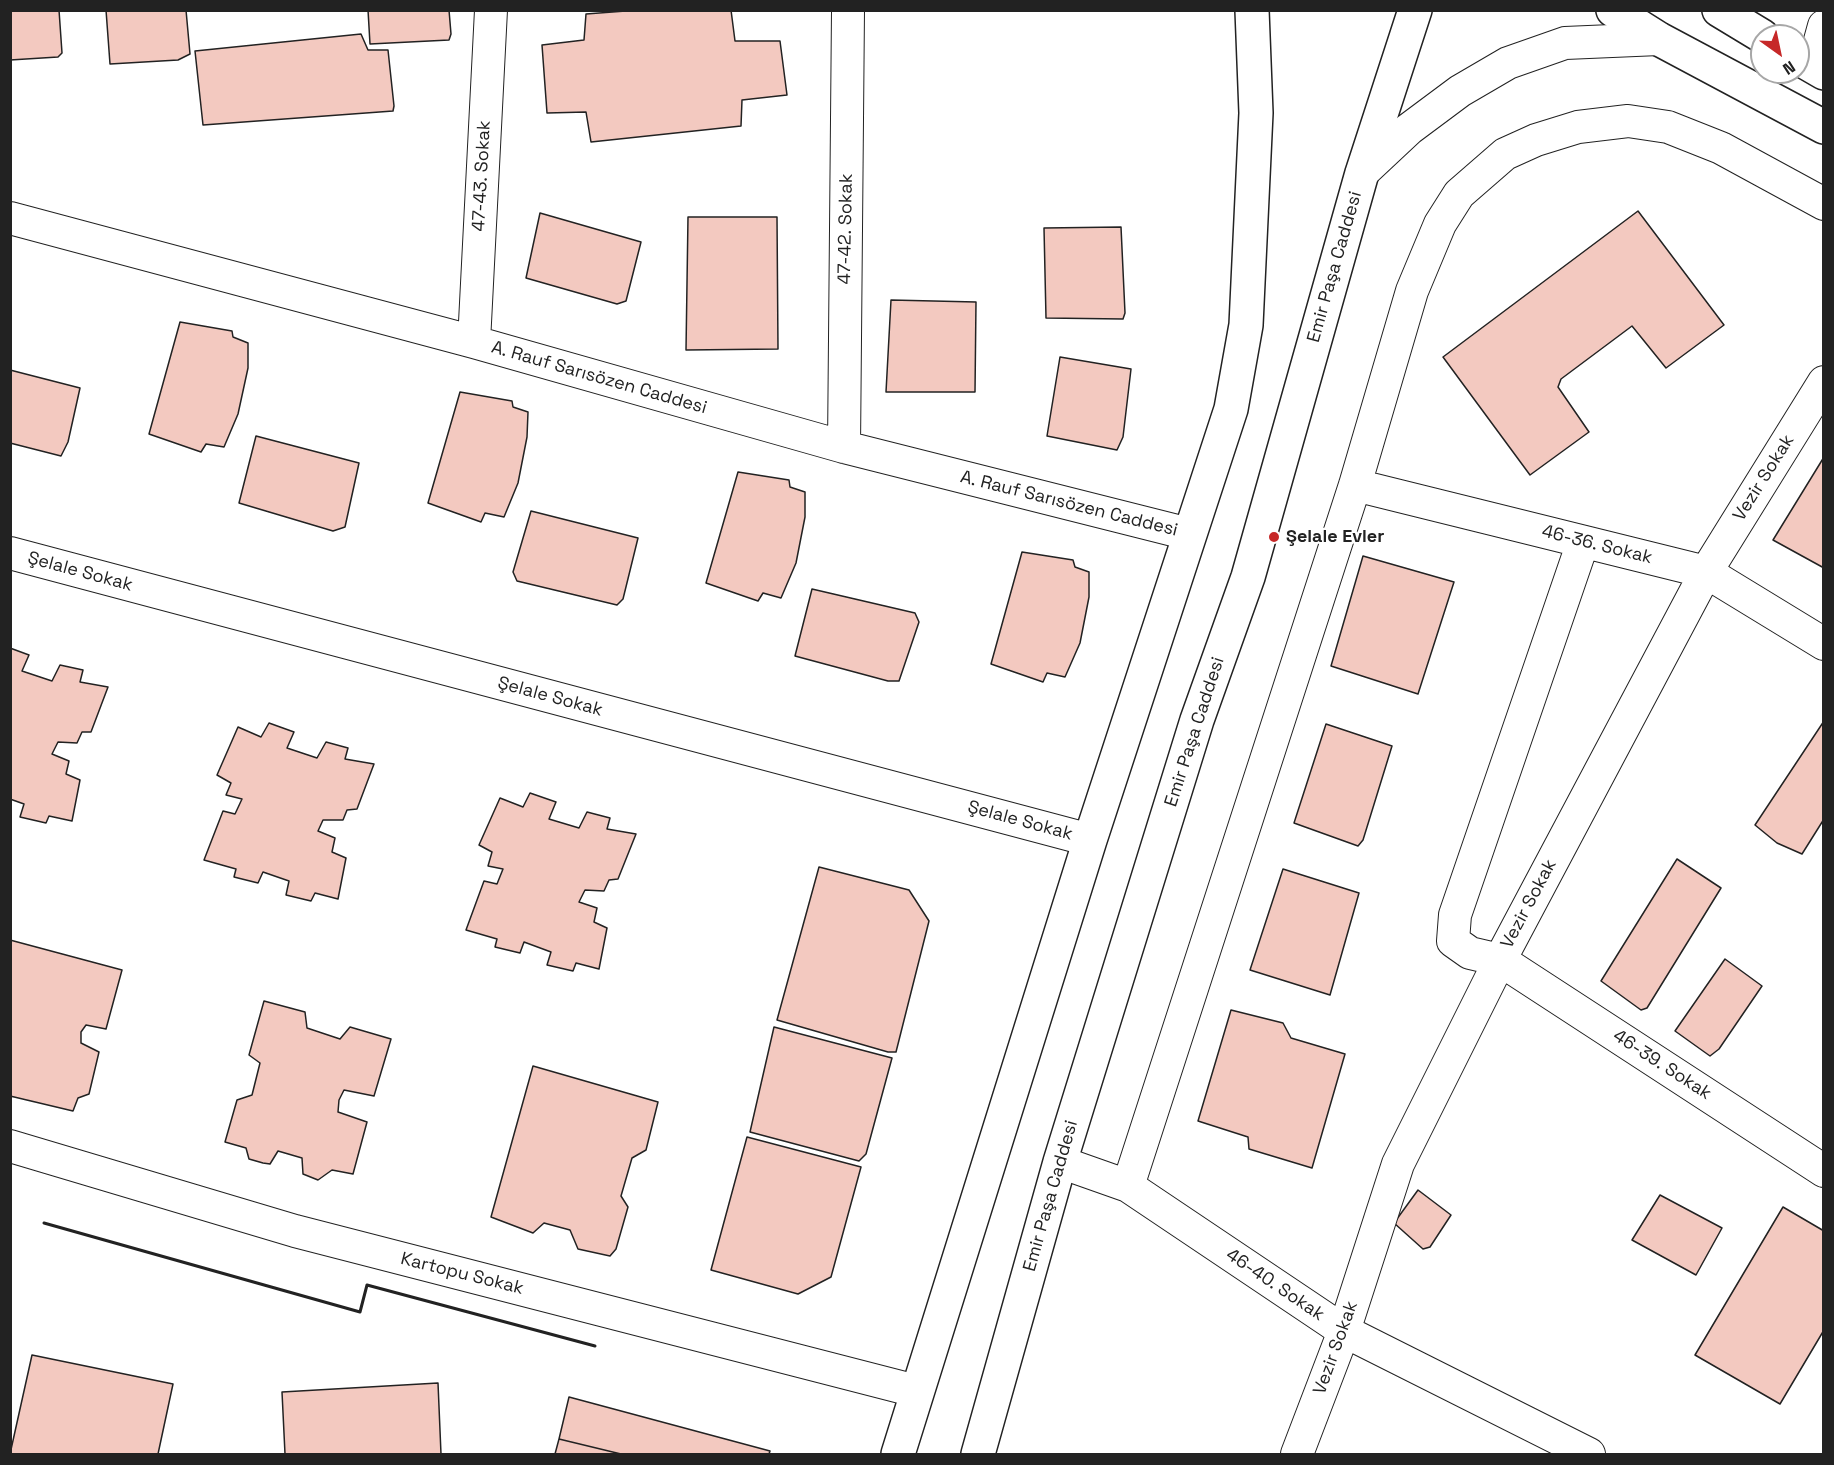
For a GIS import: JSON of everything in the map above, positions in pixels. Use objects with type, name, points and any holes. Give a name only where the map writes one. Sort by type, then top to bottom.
[{"type":"main road","points":[[898,1455],[916,1391],[1090,840],[1231,409],[1246,325],[1256,113],[1252,10]]},
{"type":"main road","name":"Emir Paşa Caddesi","points":[[978,1455],[1060,1162],[1197,720],[1248,577],[1362,172],[1415,10]]},
{"type":"main road","points":[[1613,10],[1659,39],[1824,127]]},
{"type":"main road","points":[[1719,10],[1750,29]]},
{"type":"street","name":"47-43. Sokak","points":[[474,342],[491,10]]},
{"type":"street","name":"47-42. Sokak","points":[[844,447],[848,10]]},
{"type":"street","points":[[1811,66],[1824,26]]},
{"type":"street","points":[[1362,172],[1409,129],[1460,91],[1508,63],[1565,43],[1659,39]]},
{"type":"street","points":[[1128,1186],[1355,485],[1412,291],[1440,224],[1459,194],[1504,154],[1536,140],[1578,127],[1628,122],[1668,127],[1721,148],[1824,204]]},
{"type":"street","name":"A. Rauf Sarısözen Caddesi","points":[[10,218],[474,342],[844,447],[1189,534]]},
{"type":"street","name":"Vezir Sokak","points":[[1297,1455],[1344,1331],[1398,1164],[1500,960],[1706,572],[1824,382]]},
{"type":"street","name":"46-36. Sokak","points":[[1355,485],[1706,572],[1824,644]]},
{"type":"street","name":"46-39. Sokak","points":[[1583,542],[1455,915],[1453,941],[1470,953],[1500,960],[1824,1171]]},
{"type":"street","name":"Şelale Sokak","points":[[10,554],[1090,840]]},
{"type":"street","name":"Kartopu Sokak","points":[[10,1146],[295,1231],[916,1391]]},
{"type":"street","name":"46-40. Sokak","points":[[1060,1162],[1128,1186],[1344,1331],[1589,1455]]},
{"type":"building","points":[[10,10],[59,10],[62,53],[58,57],[10,60]]},
{"type":"building","points":[[106,10],[186,10],[190,54],[178,60],[110,64]]},
{"type":"building","points":[[368,10],[449,10],[451,34],[449,40],[370,44]]},
{"type":"building","points":[[639,10],[731,10],[735,41],[780,41],[787,95],[742,100],[741,126],[591,142],[586,112],[547,113],[542,45],[584,40],[586,14]]},
{"type":"building","points":[[361,34],[368,50],[388,50],[393,111],[203,125],[195,51]]},
{"type":"building","points":[[1638,211],[1724,325],[1666,368],[1632,326],[1561,379],[1558,387],[1589,432],[1530,475],[1443,357]]},
{"type":"building","points":[[540,213],[641,242],[626,301],[617,304],[526,278]]},
{"type":"building","points":[[688,217],[777,217],[778,349],[686,350]]},
{"type":"building","points":[[1121,227],[1125,313],[1123,319],[1046,318],[1044,228]]},
{"type":"building","points":[[891,300],[976,302],[975,392],[886,392]]},
{"type":"building","points":[[180,322],[232,331],[233,337],[248,343],[248,368],[238,414],[224,447],[206,444],[201,452],[149,434]]},
{"type":"building","points":[[1060,357],[1131,369],[1123,437],[1117,450],[1047,436]]},
{"type":"building","points":[[10,370],[80,388],[68,442],[61,456],[10,443]]},
{"type":"building","points":[[460,392],[512,401],[513,407],[528,412],[527,437],[518,483],[504,517],[485,513],[481,522],[428,503]]},
{"type":"building","points":[[256,436],[359,463],[345,527],[333,531],[239,503]]},
{"type":"building","points":[[1824,457],[1824,568],[1773,540]]},
{"type":"building","points":[[738,472],[789,480],[790,487],[805,492],[805,517],[796,563],[781,598],[763,593],[758,601],[706,583]]},
{"type":"building","points":[[531,511],[638,538],[623,599],[617,605],[517,581],[513,572]]},
{"type":"building","points":[[1022,552],[1073,560],[1075,567],[1089,572],[1089,597],[1080,643],[1065,677],[1047,673],[1043,682],[991,664]]},
{"type":"building","points":[[1363,556],[1454,582],[1418,694],[1331,666]]},
{"type":"building","points":[[812,589],[915,613],[919,622],[899,681],[888,681],[795,656]]},
{"type":"building","points":[[10,648],[29,655],[22,671],[52,681],[60,665],[83,670],[80,682],[108,687],[91,732],[82,732],[77,743],[58,742],[52,754],[69,761],[66,774],[80,780],[72,821],[49,816],[46,823],[20,817],[24,804],[10,799]]},
{"type":"building","points":[[1824,721],[1824,819],[1802,854],[1777,843],[1755,825]]},
{"type":"building","points":[[269,723],[294,732],[287,748],[317,758],[326,742],[348,748],[345,759],[374,764],[357,809],[347,810],[343,820],[323,820],[318,831],[335,838],[332,852],[346,858],[338,899],[315,893],[311,901],[286,895],[289,881],[263,872],[258,883],[234,877],[236,869],[204,860],[223,811],[235,814],[242,799],[226,795],[231,783],[217,775],[238,727],[261,737]]},
{"type":"building","points":[[1326,724],[1392,746],[1363,840],[1358,846],[1294,823]]},
{"type":"building","points":[[530,793],[556,802],[549,819],[579,828],[587,812],[610,818],[607,829],[636,834],[618,879],[609,880],[604,891],[585,890],[579,902],[597,908],[594,922],[607,928],[599,969],[576,963],[573,971],[547,965],[551,952],[524,942],[520,953],[495,947],[497,939],[466,930],[484,881],[497,884],[503,869],[488,866],[492,852],[479,845],[500,798],[523,807]]},
{"type":"building","points":[[1677,859],[1721,888],[1647,1008],[1641,1010],[1601,981]]},
{"type":"building","points":[[819,867],[909,890],[929,921],[896,1052],[888,1052],[777,1020]]},
{"type":"building","points":[[1283,869],[1359,893],[1330,995],[1250,970]]},
{"type":"building","points":[[10,940],[122,970],[106,1029],[86,1025],[81,1032],[81,1043],[99,1052],[89,1094],[78,1098],[73,1111],[10,1096]]},
{"type":"building","points":[[1725,959],[1762,986],[1719,1049],[1710,1056],[1675,1031]]},
{"type":"building","points":[[264,1001],[305,1012],[307,1028],[340,1039],[350,1027],[391,1039],[374,1096],[344,1090],[339,1100],[338,1112],[367,1122],[353,1174],[332,1170],[318,1180],[303,1174],[302,1158],[278,1151],[270,1164],[263,1163],[249,1159],[246,1148],[225,1142],[237,1100],[252,1095],[260,1063],[249,1055]]},
{"type":"building","points":[[1231,1010],[1283,1023],[1291,1038],[1345,1054],[1312,1168],[1249,1149],[1248,1137],[1198,1121]]},
{"type":"building","points":[[774,1027],[892,1058],[866,1154],[859,1161],[750,1132]]},
{"type":"building","points":[[533,1066],[658,1102],[646,1150],[632,1158],[621,1196],[628,1207],[616,1249],[610,1256],[578,1249],[570,1230],[544,1223],[533,1233],[491,1217]]},
{"type":"building","points":[[747,1137],[861,1167],[831,1277],[798,1294],[711,1270]]},
{"type":"building","points":[[1418,1190],[1451,1215],[1430,1247],[1423,1249],[1394,1223]]},
{"type":"building","points":[[1660,1195],[1722,1228],[1696,1275],[1632,1240]]},
{"type":"building","points":[[1783,1207],[1824,1231],[1824,1330],[1780,1404],[1695,1355]]},
{"type":"building","points":[[32,1355],[173,1384],[158,1454],[10,1454]]},
{"type":"building","points":[[438,1383],[441,1454],[285,1454],[282,1392]]},
{"type":"building","points":[[569,1397],[770,1451],[769,1454],[621,1454],[559,1439]]},
{"type":"building","points":[[559,1439],[621,1454],[555,1454]]},
{"type":"wall","points":[[44,1223],[360,1312],[367,1285],[595,1346]]},
{"type":"place","name":"Şelale Evler","points":[[1274,537]]}]
